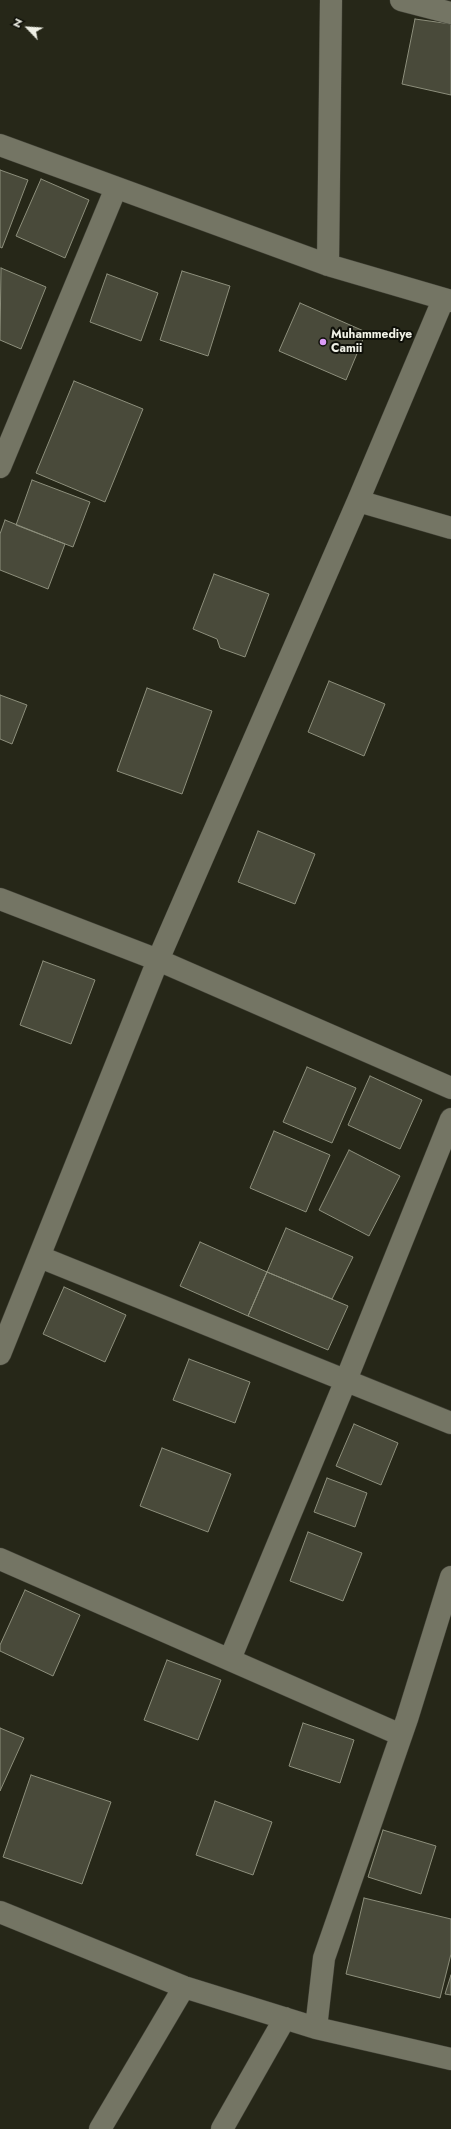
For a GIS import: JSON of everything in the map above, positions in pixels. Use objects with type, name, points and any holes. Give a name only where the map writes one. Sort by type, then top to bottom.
[{"type":"street","points":[[328,266],[331,0]]},
{"type":"street","points":[[401,0],[451,12]]},
{"type":"street","points":[[0,145],[328,266],[447,300],[158,960],[0,1354]]},
{"type":"street","points":[[0,467],[116,188]]},
{"type":"street","points":[[358,501],[451,528]]},
{"type":"street","points":[[0,899],[158,960],[451,1088]]},
{"type":"street","points":[[230,1660],[346,1380],[451,1118]]},
{"type":"street","points":[[40,1257],[451,1423]]},
{"type":"street","points":[[0,1559],[401,1735]]},
{"type":"street","points":[[316,2028],[324,1958],[401,1735],[451,1577]]},
{"type":"street","points":[[0,1912],[184,1987],[316,2028],[451,2059]]},
{"type":"street","points":[[100,2129],[184,1987]]},
{"type":"street","points":[[222,2129],[285,2018]]},
{"type":"building","points":[[415,19],[451,24],[451,95],[402,84]]},
{"type":"building","points":[[0,170],[28,180],[2,248],[0,247]]},
{"type":"building","points":[[41,179],[89,200],[65,258],[16,236]]},
{"type":"building","points":[[1,268],[46,287],[21,349],[0,340]]},
{"type":"building","points":[[182,271],[230,286],[208,356],[160,340]]},
{"type":"building","points":[[107,274],[158,293],[141,341],[90,322]]},
{"type":"building","name":"Muhammediye Camii","points":[[300,303],[366,332],[346,380],[279,351]]},
{"type":"building","points":[[74,381],[143,409],[105,502],[36,473]]},
{"type":"building","points":[[32,480],[90,502],[73,547],[16,525]]},
{"type":"building","points":[[5,520],[65,544],[48,589],[0,570],[0,534]]},
{"type":"building","points":[[214,574],[269,594],[245,657],[220,648],[217,639],[193,629]]},
{"type":"building","points":[[329,681],[385,704],[364,756],[308,732]]},
{"type":"building","points":[[147,688],[212,711],[182,794],[117,771]]},
{"type":"building","points":[[0,695],[27,705],[12,744],[0,739]]},
{"type":"building","points":[[258,831],[315,854],[295,904],[238,882]]},
{"type":"building","points":[[43,961],[95,980],[71,1044],[20,1025]]},
{"type":"building","points":[[307,1067],[356,1088],[332,1143],[283,1122]]},
{"type":"building","points":[[370,1076],[422,1100],[400,1149],[348,1125]]},
{"type":"building","points":[[274,1131],[330,1155],[306,1212],[250,1188]]},
{"type":"building","points":[[349,1150],[400,1176],[369,1236],[319,1210]]},
{"type":"building","points":[[286,1228],[353,1257],[332,1299],[267,1272]]},
{"type":"building","points":[[200,1242],[267,1272],[248,1316],[180,1286]]},
{"type":"building","points":[[267,1272],[348,1306],[328,1350],[248,1316]]},
{"type":"building","points":[[64,1287],[126,1315],[105,1362],[43,1334]]},
{"type":"building","points":[[189,1359],[250,1382],[235,1423],[173,1400]]},
{"type":"building","points":[[354,1424],[398,1443],[381,1485],[336,1466]]},
{"type":"building","points":[[162,1448],[231,1474],[208,1532],[140,1506]]},
{"type":"building","points":[[327,1478],[367,1493],[355,1527],[314,1512]]},
{"type":"building","points":[[308,1532],[362,1553],[343,1601],[290,1581]]},
{"type":"building","points":[[25,1590],[80,1615],[53,1676],[0,1651],[0,1645]]},
{"type":"building","points":[[167,1660],[221,1680],[198,1740],[144,1720]]},
{"type":"building","points":[[303,1723],[354,1740],[340,1783],[289,1766]]},
{"type":"building","points":[[0,1728],[24,1738],[0,1791]]},
{"type":"building","points":[[31,1775],[111,1802],[82,1884],[3,1857]]},
{"type":"building","points":[[215,1801],[272,1822],[253,1875],[196,1855]]},
{"type":"building","points":[[383,1830],[436,1846],[421,1894],[368,1877]]},
{"type":"building","points":[[364,1898],[451,1919],[451,1954],[440,1998],[346,1974]]},
{"type":"building","points":[[451,1975],[451,1995],[445,1994]]},
{"type":"place","name":"Muhammediye Camii","points":[[323,342]]}]
